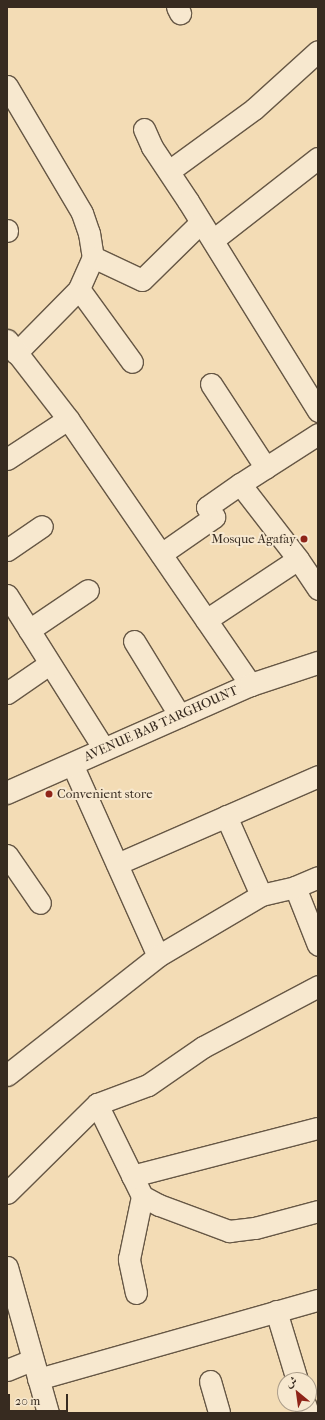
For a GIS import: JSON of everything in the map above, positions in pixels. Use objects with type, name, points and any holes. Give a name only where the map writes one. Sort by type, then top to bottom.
[{"type":"street","points":[[169,171],[254,109],[318,51]]},
{"type":"street","points":[[7,86],[82,213],[89,233],[93,257],[79,289],[65,306],[11,346],[68,419],[251,685]]},
{"type":"street","points":[[144,129],[152,147],[169,171],[200,223],[213,240],[318,411]]},
{"type":"street","points":[[213,240],[318,158]]},
{"type":"street","points":[[93,257],[142,280],[200,223]]},
{"type":"street","points":[[79,289],[132,362]]},
{"type":"street","points":[[211,384],[266,468]]},
{"type":"street","points":[[7,459],[68,419]]},
{"type":"street","points":[[161,554],[214,517],[207,507],[318,434]]},
{"type":"street","points":[[240,484],[298,559],[318,589]]},
{"type":"street","points":[[7,550],[42,526]]},
{"type":"street","points":[[206,620],[298,559]]},
{"type":"street","points":[[29,630],[88,590]]},
{"type":"street","points":[[7,595],[49,664],[104,749]]},
{"type":"street","points":[[134,641],[180,716]]},
{"type":"street","name":"AVENUE BAB TARGHOUNT","points":[[7,793],[251,685],[318,663]]},
{"type":"street","points":[[7,693],[49,664]]},
{"type":"street","points":[[72,764],[158,956]]},
{"type":"street","points":[[117,864],[318,776]]},
{"type":"street","points":[[226,816],[261,895]]},
{"type":"street","points":[[7,855],[40,903]]},
{"type":"street","points":[[7,1075],[158,956],[261,895],[295,887],[318,877]]},
{"type":"street","points":[[295,887],[318,945]]},
{"type":"street","points":[[7,1193],[97,1104],[148,1085],[203,1047],[318,986]]},
{"type":"street","points":[[97,1104],[142,1196],[159,1205],[229,1230],[255,1228],[318,1211]]},
{"type":"street","points":[[132,1176],[318,1128]]},
{"type":"street","points":[[136,1293],[129,1259],[142,1196]]},
{"type":"street","points":[[7,1267],[48,1413]]},
{"type":"street","points":[[7,1370],[35,1369],[276,1312],[318,1300]]},
{"type":"street","points":[[276,1312],[295,1372]]},
{"type":"street","points":[[210,1381],[219,1413]]},
{"type":"place","name":"Mosque Agafay","points":[[304,539]]},
{"type":"place","name":"Convenient store","points":[[49,794]]}]
